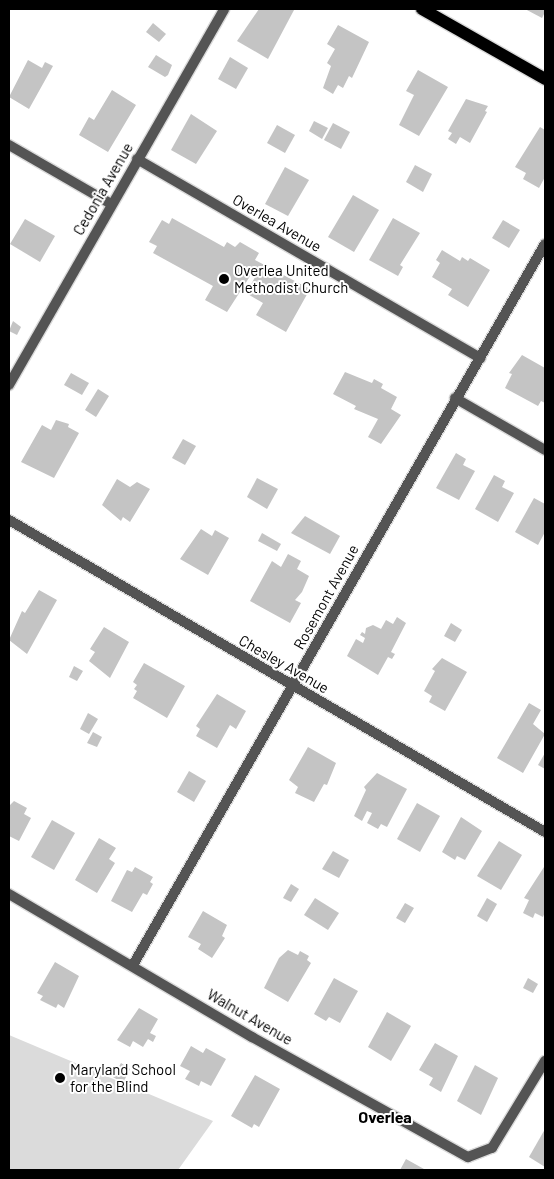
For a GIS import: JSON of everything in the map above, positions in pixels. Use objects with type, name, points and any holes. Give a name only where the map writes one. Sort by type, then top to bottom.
[{"type":"main road","points":[[422,9],[545,79]]},
{"type":"street","name":"Cedonia Avenue","points":[[9,384],[224,9]]},
{"type":"street","points":[[9,146],[111,204]]},
{"type":"street","name":"Overlea Avenue","points":[[137,159],[480,358]]},
{"type":"street","name":"Rosemont Avenue","points":[[133,965],[455,398],[545,244]]},
{"type":"street","points":[[455,398],[545,450]]},
{"type":"street","name":"Chesley Avenue","points":[[9,520],[545,832]]},
{"type":"street","name":"Walnut Avenue","points":[[9,894],[426,1135],[468,1157],[480,1155],[492,1148],[545,1061]]},
{"type":"shaded area","name":"Maryland School for the Blind","points":[[9,1035],[213,1121],[178,1170],[9,1170]]},
{"type":"building","points":[[259,9],[294,10],[268,59],[237,41]]},
{"type":"building","points":[[525,9],[545,9],[545,12],[542,18]]},
{"type":"building","points":[[153,23],[166,34],[159,42],[146,32]]},
{"type":"building","points":[[338,25],[369,42],[352,78],[349,76],[343,88],[338,85],[333,94],[323,88],[331,66],[327,63],[335,49],[327,44]]},
{"type":"building","points":[[156,55],[172,65],[168,75],[165,77],[148,67]]},
{"type":"building","points":[[230,57],[248,68],[236,89],[218,79]]},
{"type":"building","points":[[28,60],[42,68],[45,62],[53,66],[29,109],[9,97]]},
{"type":"building","points":[[418,70],[448,87],[419,136],[399,125],[414,95],[406,91]]},
{"type":"building","points":[[112,90],[136,105],[108,152],[79,135],[89,117],[94,120]]},
{"type":"building","points":[[466,99],[488,106],[485,111],[487,112],[470,143],[460,137],[456,144],[448,139],[452,133],[448,131]]},
{"type":"building","points":[[191,114],[217,131],[196,164],[171,150]]},
{"type":"building","points":[[314,121],[328,128],[322,139],[309,131]]},
{"type":"building","points":[[333,123],[350,132],[341,149],[324,140]]},
{"type":"building","points":[[277,125],[295,135],[285,153],[267,143]]},
{"type":"building","points":[[540,127],[545,130],[545,177],[539,188],[523,179],[526,173],[515,167]]},
{"type":"building","points":[[415,165],[432,174],[423,192],[406,182]]},
{"type":"building","points":[[285,167],[309,180],[288,216],[265,204]]},
{"type":"building","points":[[353,195],[379,210],[354,252],[328,237]]},
{"type":"building","name":"Overlea United Methodist Church","points":[[172,218],[224,247],[227,242],[235,247],[240,242],[259,253],[255,260],[310,289],[286,332],[256,315],[263,303],[246,293],[258,272],[254,270],[227,312],[205,300],[213,286],[153,253],[157,246],[149,242],[162,220],[169,224]]},
{"type":"building","points":[[393,218],[420,233],[400,265],[403,267],[398,276],[369,260]]},
{"type":"building","points":[[25,219],[55,236],[40,262],[10,244]]},
{"type":"building","points":[[503,220],[520,230],[509,248],[492,238]]},
{"type":"building","points":[[442,250],[460,261],[462,257],[468,261],[470,258],[490,270],[468,307],[448,295],[452,289],[432,277],[440,263],[436,260]]},
{"type":"building","points":[[13,321],[21,327],[17,335],[9,331]]},
{"type":"building","points":[[522,355],[545,368],[545,403],[541,401],[538,406],[505,388],[512,374],[509,373]]},
{"type":"building","points":[[345,372],[372,383],[374,379],[383,384],[381,388],[397,397],[391,409],[401,415],[381,444],[368,437],[378,419],[354,409],[356,406],[333,394]]},
{"type":"building","points":[[71,373],[89,383],[82,395],[64,385]]},
{"type":"building","points":[[98,389],[109,396],[96,417],[85,410]]},
{"type":"building","points":[[56,420],[69,424],[68,427],[79,433],[54,478],[21,462],[42,425],[51,430]]},
{"type":"building","points":[[183,439],[196,446],[185,465],[172,458]]},
{"type":"building","points":[[456,453],[466,459],[463,465],[475,471],[459,500],[436,488]]},
{"type":"building","points":[[494,475],[505,481],[502,487],[514,493],[498,522],[475,509]]},
{"type":"building","points":[[257,478],[278,489],[267,509],[247,497]]},
{"type":"building","points":[[117,479],[130,487],[137,482],[150,489],[130,522],[123,517],[121,521],[102,505]]},
{"type":"building","points":[[534,498],[545,504],[545,532],[538,545],[515,532]]},
{"type":"building","points":[[305,516],[340,536],[330,554],[291,533]]},
{"type":"building","points":[[201,529],[212,536],[215,530],[229,538],[208,575],[180,559]]},
{"type":"building","points":[[262,533],[281,544],[277,551],[258,541]]},
{"type":"building","points":[[288,554],[301,561],[297,569],[309,576],[302,592],[295,600],[301,603],[290,623],[250,601],[272,561],[281,567]]},
{"type":"building","points":[[39,590],[57,600],[27,654],[9,640],[22,611],[25,613]]},
{"type":"building","points":[[397,617],[406,623],[391,652],[395,654],[392,659],[388,657],[378,675],[347,656],[356,639],[363,643],[365,638],[360,635],[362,632],[365,634],[366,628],[373,625],[381,629],[386,620],[393,624]]},
{"type":"building","points":[[451,623],[462,630],[455,642],[444,636]]},
{"type":"building","points":[[104,627],[129,642],[110,678],[89,661],[95,652],[90,649]]},
{"type":"building","points":[[442,658],[467,672],[445,711],[429,702],[432,696],[424,691],[435,671],[432,669]]},
{"type":"building","points":[[144,663],[185,686],[167,718],[133,698],[137,691],[134,689],[137,685],[133,682]]},
{"type":"building","points":[[74,666],[83,671],[77,681],[69,677]]},
{"type":"building","points":[[217,694],[246,711],[236,729],[230,725],[217,748],[196,736],[200,729],[196,726]]},
{"type":"building","points":[[529,703],[541,710],[533,724],[545,734],[523,773],[497,758]]},
{"type":"building","points":[[88,713],[98,719],[89,734],[80,729]]},
{"type":"building","points":[[93,732],[102,737],[97,747],[87,743]]},
{"type":"building","points":[[308,747],[336,763],[327,785],[324,784],[314,802],[295,793],[298,787],[289,780]]},
{"type":"building","points":[[545,753],[545,769],[538,765]]},
{"type":"building","points":[[189,771],[206,781],[194,802],[177,792]]},
{"type":"building","points":[[377,773],[407,789],[387,827],[381,824],[378,829],[367,823],[372,813],[367,811],[362,821],[354,816],[366,790],[364,787]]},
{"type":"building","points":[[14,801],[27,808],[24,814],[31,818],[19,841],[9,836],[9,806]]},
{"type":"building","points":[[417,803],[440,816],[420,852],[397,839]]},
{"type":"building","points":[[461,817],[482,831],[465,860],[457,856],[455,860],[442,852]]},
{"type":"building","points":[[52,820],[75,833],[54,870],[31,857]]},
{"type":"building","points":[[99,838],[116,848],[109,859],[115,863],[97,893],[75,880]]},
{"type":"building","points":[[499,841],[522,855],[501,890],[477,876]]},
{"type":"building","points":[[333,851],[349,860],[339,878],[322,869]]},
{"type":"building","points":[[135,867],[153,877],[150,882],[153,884],[147,895],[143,893],[132,912],[111,901],[127,870],[132,872]]},
{"type":"building","points":[[544,867],[545,912],[543,917],[535,913],[533,918],[523,913],[529,900],[524,898]]},
{"type":"building","points":[[291,884],[299,889],[291,902],[283,898]]},
{"type":"building","points":[[315,898],[339,913],[328,930],[304,915]]},
{"type":"building","points":[[487,898],[497,904],[487,922],[477,916]]},
{"type":"building","points":[[405,903],[414,908],[405,923],[396,918]]},
{"type":"building","points":[[203,911],[227,925],[222,936],[225,938],[212,958],[198,949],[201,944],[188,937]]},
{"type":"building","points":[[288,950],[298,955],[300,951],[309,956],[307,960],[311,963],[288,1002],[264,988],[279,958]]},
{"type":"building","points":[[55,962],[79,976],[64,1008],[58,1004],[56,1008],[40,1000],[43,996],[37,993]]},
{"type":"building","points":[[334,978],[358,991],[340,1023],[329,1017],[326,1021],[314,1014]]},
{"type":"building","points":[[528,978],[538,984],[533,993],[523,988]]},
{"type":"building","points":[[139,1008],[158,1019],[150,1033],[156,1036],[153,1042],[148,1039],[143,1047],[133,1041],[130,1047],[117,1040]]},
{"type":"building","points":[[387,1012],[411,1026],[391,1061],[368,1047]]},
{"type":"building","points":[[435,1043],[458,1056],[441,1092],[429,1085],[433,1078],[419,1070]]},
{"type":"building","points":[[191,1046],[203,1053],[206,1048],[226,1059],[211,1086],[201,1081],[199,1086],[185,1079],[190,1071],[180,1066]]},
{"type":"building","points":[[121,1063],[130,1069],[123,1083],[113,1077]]},
{"type":"building","points":[[475,1065],[498,1078],[481,1115],[457,1101]]},
{"type":"building","points":[[255,1075],[280,1089],[259,1127],[254,1124],[252,1128],[231,1116]]},
{"type":"building","points":[[545,1129],[545,1167],[529,1157]]},
{"type":"building","points":[[406,1159],[424,1169],[431,1170],[400,1170]]},
{"type":"place","name":"Overlea United Methodist Church","points":[[224,279]]},
{"type":"place","name":"Maryland School for the Blind","points":[[60,1078]]},
{"type":"district","name":"Overlea","points":[[385,1117]]}]
